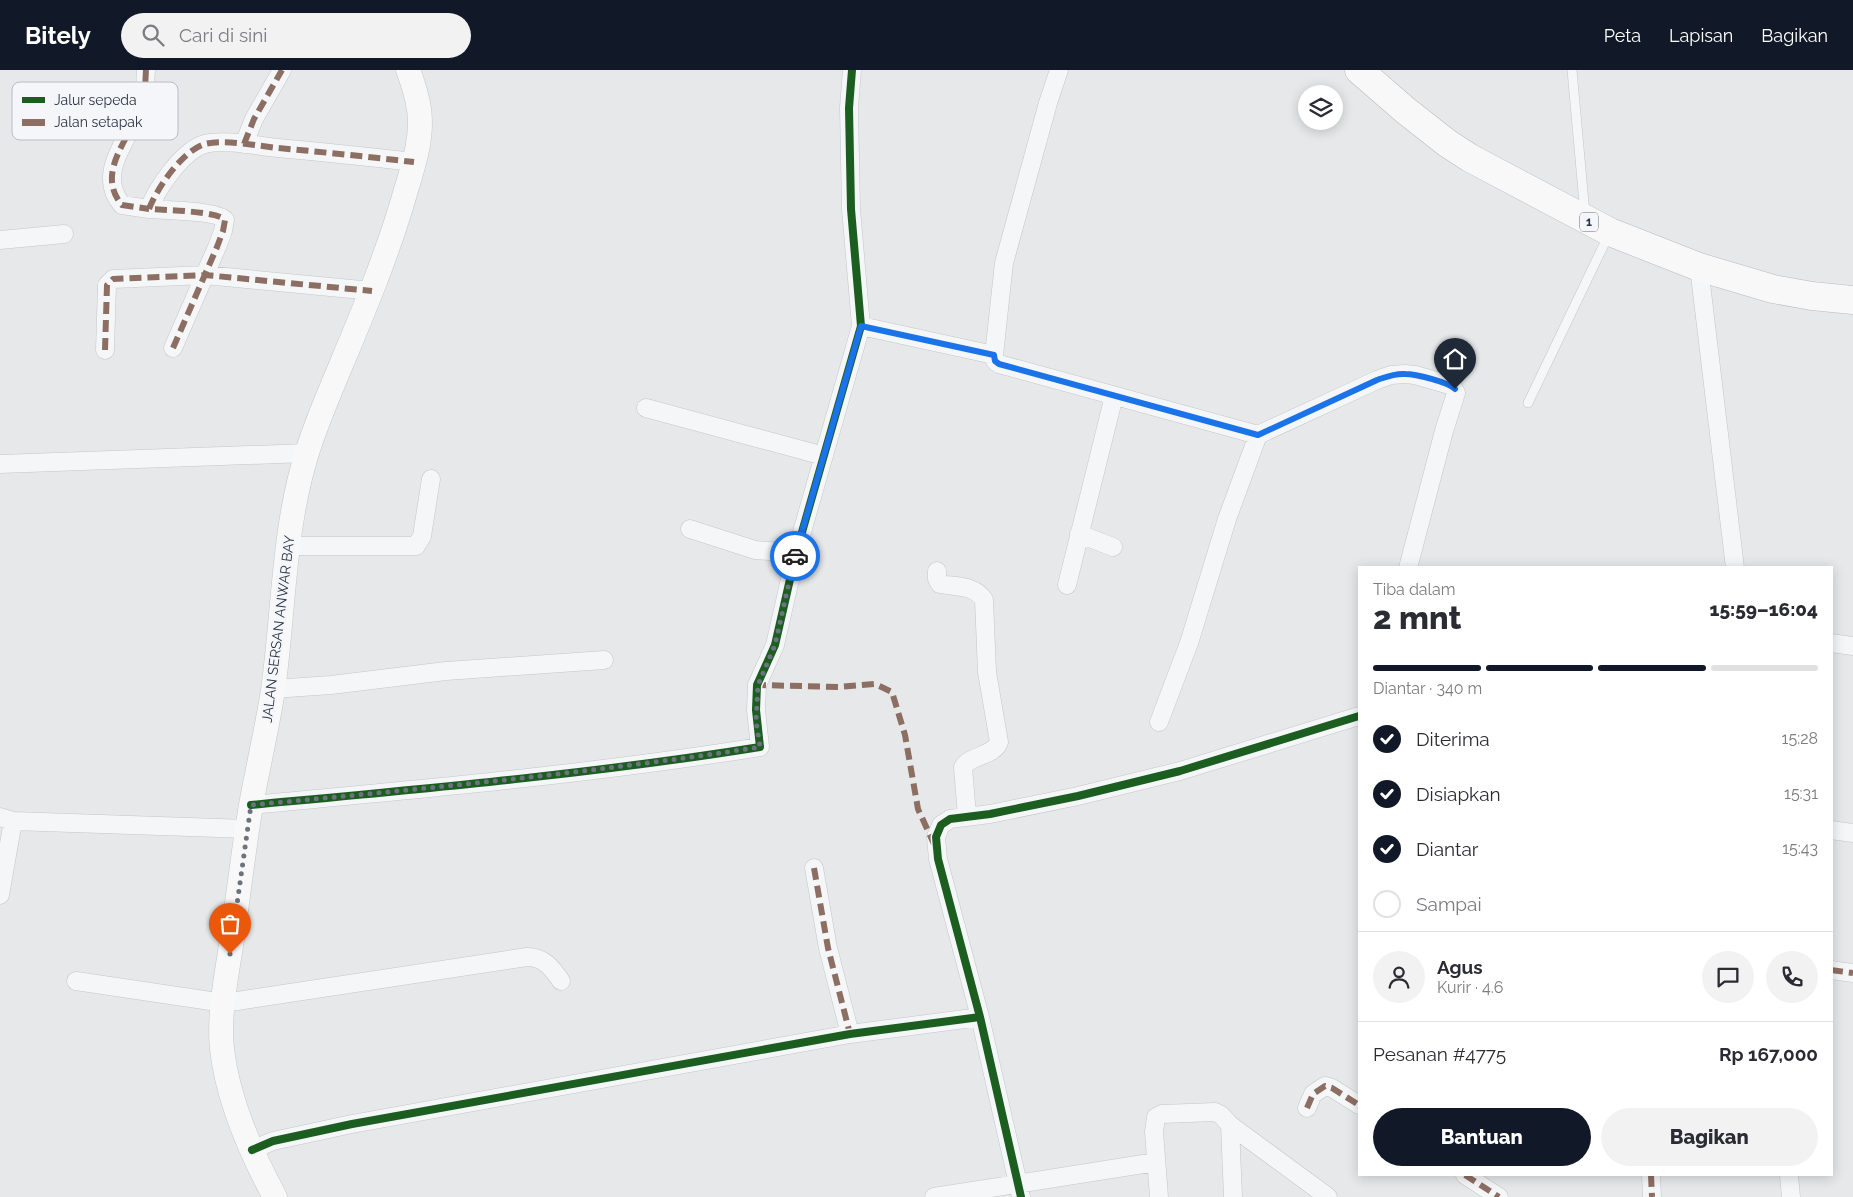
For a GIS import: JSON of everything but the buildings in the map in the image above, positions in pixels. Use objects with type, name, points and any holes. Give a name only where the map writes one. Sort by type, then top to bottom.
[{"type":"highway","name":"1","points":[[1359,70],[1405,110],[1447,143],[1470,158],[1610,232],[1699,267],[1773,289],[1812,296],[1853,300]]},
{"type":"main road","name":"JALAN SERSAN ANWAR BAY","points":[[275,1197],[240,1121],[228,1082],[221,1036],[224,1002],[251,805],[273,689],[288,546],[298,490],[307,453],[399,218],[414,162],[419,133],[420,111],[408,70]]},
{"type":"street","points":[[244,144],[254,119],[282,70]]},
{"type":"street","points":[[251,805],[485,783],[671,761],[760,747],[756,721],[758,685],[775,645],[796,553],[861,326],[851,209],[849,108],[852,70]]},
{"type":"street","points":[[1059,70],[1048,103],[1004,263],[994,355],[995,361],[999,364],[1258,435],[1391,375],[1415,375],[1453,387],[1456,396],[1444,431],[1409,566]]},
{"type":"street","points":[[125,140],[114,162],[112,181],[115,194],[122,205],[204,213],[222,216],[225,220],[223,231],[174,348]]},
{"type":"street","points":[[149,209],[154,195],[172,171],[199,147],[213,143],[244,144],[414,162]]},
{"type":"street","points":[[0,240],[64,234]]},
{"type":"street","points":[[1699,267],[1735,566]]},
{"type":"street","points":[[105,350],[107,285],[110,280],[122,277],[205,276],[372,291]]},
{"type":"street","points":[[861,326],[994,355]]},
{"type":"street","points":[[1067,585],[1114,396]]},
{"type":"street","points":[[646,408],[824,456]]},
{"type":"street","points":[[1159,722],[1189,643],[1227,519],[1258,435]]},
{"type":"street","points":[[0,464],[307,453]]},
{"type":"street","points":[[288,546],[416,546],[422,536],[431,479]]},
{"type":"street","points":[[690,529],[755,550],[796,553]]},
{"type":"street","points":[[1080,534],[1113,548]]},
{"type":"street","points":[[937,571],[937,579],[940,584],[973,589],[984,600],[987,672],[999,742],[995,749],[968,761],[963,767],[967,816]]},
{"type":"street","points":[[1833,643],[1853,646]]},
{"type":"street","points":[[273,689],[332,685],[446,671],[604,660]]},
{"type":"street","points":[[1019,1190],[980,1017],[936,848],[936,837],[941,825],[950,820],[967,816],[990,814],[1078,796],[1180,771],[1358,716]]},
{"type":"street","points":[[0,895],[7,819],[248,829]]},
{"type":"street","points":[[1833,830],[1853,833]]},
{"type":"street","points":[[814,868],[828,948],[850,1034]]},
{"type":"street","points":[[76,981],[224,1002],[534,957],[554,970],[561,981]]},
{"type":"street","points":[[1833,970],[1853,973]]},
{"type":"street","points":[[252,1150],[273,1141],[352,1124],[850,1034],[980,1017]]},
{"type":"street","points":[[1307,1108],[1313,1094],[1324,1086],[1332,1088],[1358,1104]]},
{"type":"street","points":[[1159,1197],[1154,1120],[1157,1116],[1215,1112],[1328,1197]]},
{"type":"street","points":[[1230,1125],[1233,1197]]},
{"type":"street","points":[[934,1197],[1019,1190],[1156,1162]]},
{"type":"street","points":[[1466,1176],[1498,1197]]},
{"type":"street","points":[[1651,1176],[1652,1197]]},
{"type":"street","points":[[1789,1176],[1791,1197]]},
{"type":"lane","points":[[1572,70],[1585,220]]},
{"type":"lane","points":[[1528,403],[1610,232]]},
{"type":"marked path","points":[[145,82],[146,70]]},
{"type":"marked path","points":[[244,144],[254,119],[282,70]]},
{"type":"marked path","points":[[125,140],[113,167],[112,180],[114,192],[122,205],[149,209]]},
{"type":"marked path","points":[[173,348],[217,247],[225,220],[202,213],[149,209],[164,181],[188,154],[205,144],[231,143],[414,162]]},
{"type":"marked path","points":[[105,350],[107,285],[113,279],[205,275],[372,291]]},
{"type":"marked path","points":[[757,688],[757,685],[839,687],[875,684],[892,692],[905,735],[918,809],[934,844]]},
{"type":"marked path","points":[[814,868],[828,948],[850,1034]]},
{"type":"marked path","points":[[1833,970],[1853,973]]},
{"type":"marked path","points":[[1307,1108],[1313,1094],[1325,1086],[1332,1088],[1358,1104]]},
{"type":"marked path","points":[[1467,1176],[1499,1197]]},
{"type":"marked path","points":[[1651,1176],[1652,1197]]},
{"type":"cycle path","points":[[251,805],[570,773],[760,747],[756,710],[757,685],[775,645],[796,553],[861,326],[851,209],[849,108],[852,70]]},
{"type":"cycle path","points":[[1021,1197],[980,1017],[938,859],[936,837],[941,825],[950,819],[990,814],[1078,796],[1180,771],[1358,716]]},
{"type":"cycle path","points":[[252,1150],[273,1141],[352,1124],[850,1034],[980,1017]]},
{"type":"way so far","points":[[230,954],[251,805],[485,783],[671,761],[760,747],[756,721],[758,685],[775,645],[795,556]]},
{"type":"route","points":[[795,556],[861,326],[994,355],[996,363],[999,364],[1258,435],[1391,375],[1415,375],[1450,385],[1455,389]]}]
